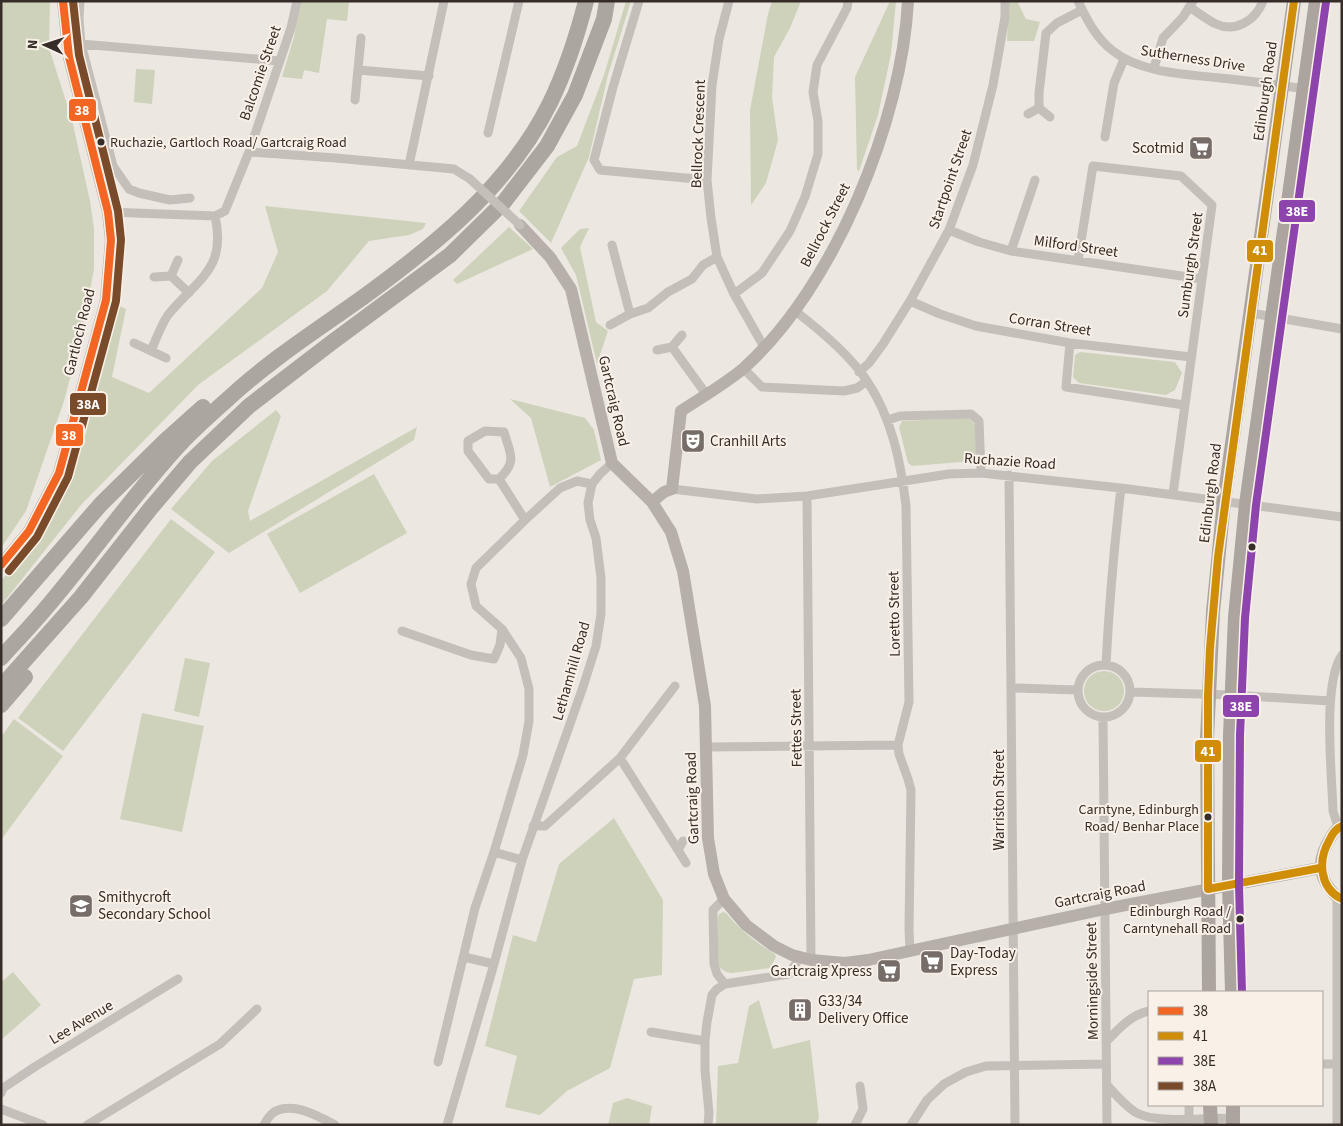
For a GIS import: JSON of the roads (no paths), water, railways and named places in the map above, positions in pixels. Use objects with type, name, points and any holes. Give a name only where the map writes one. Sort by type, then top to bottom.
[{"type":"highway","points":[[1,619],[101,504],[165,441],[225,388],[281,354],[362,298],[444,235],[489,190],[521,151],[549,104],[573,48],[586,1]]},
{"type":"highway","points":[[1,706],[32,668],[81,597],[150,509],[190,462],[242,412],[331,343],[450,256],[504,202],[547,146],[575,95],[604,19],[608,1]]},
{"type":"highway","points":[[1,658],[47,607],[129,504],[181,444],[230,396],[281,354]]},
{"type":"highway","points":[[1,687],[81,597]]},
{"type":"main road","points":[[1232,991],[1230,886],[1231,695],[1234,634],[1246,504],[1316,4],[1294,2]]},
{"type":"main road","name":"Edinburgh Road","points":[[1210,991],[1208,695],[1214,603],[1224,501],[1294,2]]},
{"type":"street","name":"Gartloch Road","points":[[1,565],[29,531],[59,473],[106,300],[111,240],[108,212],[86,132],[69,57],[63,1]]},
{"type":"street","points":[[80,1],[78,19],[82,44],[113,166],[129,189],[139,194],[170,200],[190,198]]},
{"type":"street","name":"Balcomie Street","points":[[215,216],[225,211],[248,152],[291,28],[297,1]]},
{"type":"street","points":[[409,164],[444,1]]},
{"type":"street","points":[[488,134],[519,1]]},
{"type":"street","points":[[639,1],[594,160],[600,170],[707,180]]},
{"type":"street","name":"Bellrock Crescent","points":[[729,1],[719,39],[712,85],[707,180],[717,257],[734,294],[764,347]]},
{"type":"street","points":[[734,294],[762,273],[790,231],[805,197],[818,154],[818,121],[814,92],[817,65],[848,1]]},
{"type":"street","name":"Bellrock Street","points":[[672,488],[681,411],[743,368],[764,347],[795,311],[817,277],[842,232],[864,185],[884,128],[899,70],[908,1]]},
{"type":"street","name":"Startpoint Street","points":[[859,372],[869,363],[883,344],[910,301],[949,230],[973,165],[993,85],[1005,17],[1005,1]]},
{"type":"street","points":[[1154,68],[1163,38],[1183,17],[1191,4],[1216,24],[1231,28],[1251,20],[1264,1]]},
{"type":"street","points":[[1039,108],[1046,33],[1056,23],[1080,6]]},
{"type":"street","name":"Sutherness Drive","points":[[1080,6],[1091,28],[1112,51],[1130,62],[1187,74],[1304,89]]},
{"type":"street","points":[[355,100],[361,38]]},
{"type":"street","points":[[82,44],[279,61]]},
{"type":"street","points":[[1105,137],[1114,83],[1124,59]]},
{"type":"street","points":[[358,70],[429,76]]},
{"type":"street","points":[[1028,114],[1039,108]]},
{"type":"street","points":[[1039,108],[1050,117]]},
{"type":"street","name":"Gartcraig Road","points":[[248,152],[409,164],[454,170],[470,179],[520,225],[550,257],[571,289],[612,463],[652,502],[672,532],[682,571],[705,706],[708,838],[714,874],[726,902],[746,926],[774,946],[801,957],[845,963],[868,960],[1013,928],[1320,868]]},
{"type":"street","name":"Sumburgh Street","points":[[1078,260],[1093,166],[1181,176],[1212,205],[1172,494]]},
{"type":"street","points":[[1011,251],[1027,190],[1035,180]]},
{"type":"street","points":[[169,214],[170,200]]},
{"type":"street","points":[[108,212],[215,216],[219,233],[216,256],[207,275],[167,317],[151,351]]},
{"type":"street","name":"Milford Street","points":[[949,230],[979,242],[1011,251],[1202,279]]},
{"type":"street","points":[[612,245],[630,314]]},
{"type":"street","points":[[610,324],[648,308],[668,292],[692,279],[703,265],[717,257]]},
{"type":"street","points":[[171,276],[178,260]]},
{"type":"street","points":[[154,276],[171,276],[189,293]]},
{"type":"street","name":"Corran Street","points":[[910,301],[940,314],[976,326],[1070,343],[1191,357]]},
{"type":"street","name":"Loretto Street","points":[[795,311],[825,335],[867,381],[888,420],[903,481],[906,506],[909,702],[898,745],[899,754],[911,790],[910,950]]},
{"type":"street","points":[[1250,313],[1342,329]]},
{"type":"street","points":[[657,350],[672,348],[682,335]]},
{"type":"street","points":[[134,343],[166,358]]},
{"type":"street","points":[[1070,343],[1066,387],[1184,405]]},
{"type":"street","points":[[672,348],[706,394]]},
{"type":"street","points":[[743,368],[762,387],[844,391],[857,388],[867,381]]},
{"type":"street","points":[[888,420],[900,416],[971,414],[979,421],[981,473]]},
{"type":"street","points":[[484,431],[504,432],[512,463],[509,470],[500,479],[489,479],[468,451],[468,441],[484,431]]},
{"type":"street","points":[[592,484],[612,463]]},
{"type":"street","name":"Ruchazie Road","points":[[672,488],[757,499],[807,496],[949,474],[981,473],[1172,494],[1342,517]]},
{"type":"street","name":"Warriston Street","points":[[1009,475],[1015,1125]]},
{"type":"street","points":[[500,479],[525,520]]},
{"type":"street","name":"Lethamhill Road","points":[[438,1062],[475,908],[494,852],[522,755],[528,722],[529,689],[520,658],[502,629],[476,606],[471,584],[476,568],[560,488],[577,481],[592,484],[588,502],[590,520],[596,538],[601,578],[600,622],[596,646],[522,860],[447,1125]]},
{"type":"street","points":[[652,502],[672,488]]},
{"type":"street","points":[[1106,665],[1108,614],[1121,488]]},
{"type":"street","name":"Fettes Street","points":[[801,957],[810,746],[807,496]]},
{"type":"street","points":[[402,631],[471,655],[494,659],[500,646],[502,629]]},
{"type":"street","points":[[1337,1125],[1339,898],[1326,885],[1320,868],[1323,849],[1340,826],[1333,812],[1330,701],[1333,679],[1342,655]]},
{"type":"street","points":[[1106,665],[1114,667],[1126,677],[1130,684],[1129,700],[1125,708],[1111,717],[1103,718],[1095,716],[1082,706],[1078,690],[1084,674],[1090,669],[1106,665]]},
{"type":"street","points":[[533,826],[545,826],[620,758],[675,686]]},
{"type":"street","points":[[1012,688],[1078,690]]},
{"type":"street","points":[[1130,692],[1231,695],[1330,701]]},
{"type":"street","name":"Morningside Street","points":[[1103,718],[1107,1125]]},
{"type":"street","points":[[707,747],[898,745]]},
{"type":"street","points":[[620,758],[686,863]]},
{"type":"street","points":[[678,850],[683,842]]},
{"type":"street","points":[[494,852],[522,860]]},
{"type":"street","points":[[725,984],[717,974],[714,964],[713,915],[726,902]]},
{"type":"street","points":[[464,956],[494,964]]},
{"type":"street","points":[[708,1125],[705,1042],[712,995],[725,984],[789,974],[801,957]]},
{"type":"street","name":"Lee Avenue","points":[[1,1093],[3,1088],[36,1066],[178,979]]},
{"type":"street","points":[[87,1125],[220,1044],[258,1009]]},
{"type":"street","points":[[1106,1042],[1119,1027],[1134,1016],[1148,1011]]},
{"type":"street","points":[[651,1032],[705,1042]]},
{"type":"street","points":[[911,1125],[927,1100],[944,1084],[966,1072],[986,1066],[1014,1064],[1106,1064]]},
{"type":"street","points":[[1323,1064],[1337,1064]]},
{"type":"street","points":[[1106,1085],[1136,1113],[1155,1118],[1233,1116]]},
{"type":"street","points":[[855,1125],[863,1110],[860,1086]]},
{"type":"street","points":[[1189,1106],[1189,1118]]},
{"type":"street","points":[[1,1109],[43,1125]]},
{"type":"street","points":[[264,1125],[273,1112],[286,1109],[309,1110],[335,1125]]},
{"type":"place","name":"Ruchazie, Gartloch Road/ Gartcraig Road","points":[[101,142]]},
{"type":"place","name":"Scotmid","points":[[1201,148]]},
{"type":"place","name":"Cranhill Arts","points":[[693,441]]},
{"type":"place","name":"Carntyne, Edinburgh Road/ Benhar Place","points":[[1208,817]]},
{"type":"place","name":"Smithycroft Secondary School","points":[[81,906]]},
{"type":"place","name":"Edinburgh Road / Carntynehall Road","points":[[1240,919]]},
{"type":"place","name":"Day-Today Express","points":[[932,962]]},
{"type":"place","name":"Gartcraig Xpress","points":[[889,971]]},
{"type":"place","name":"G33/34 Delivery Office","points":[[800,1010]]}]
